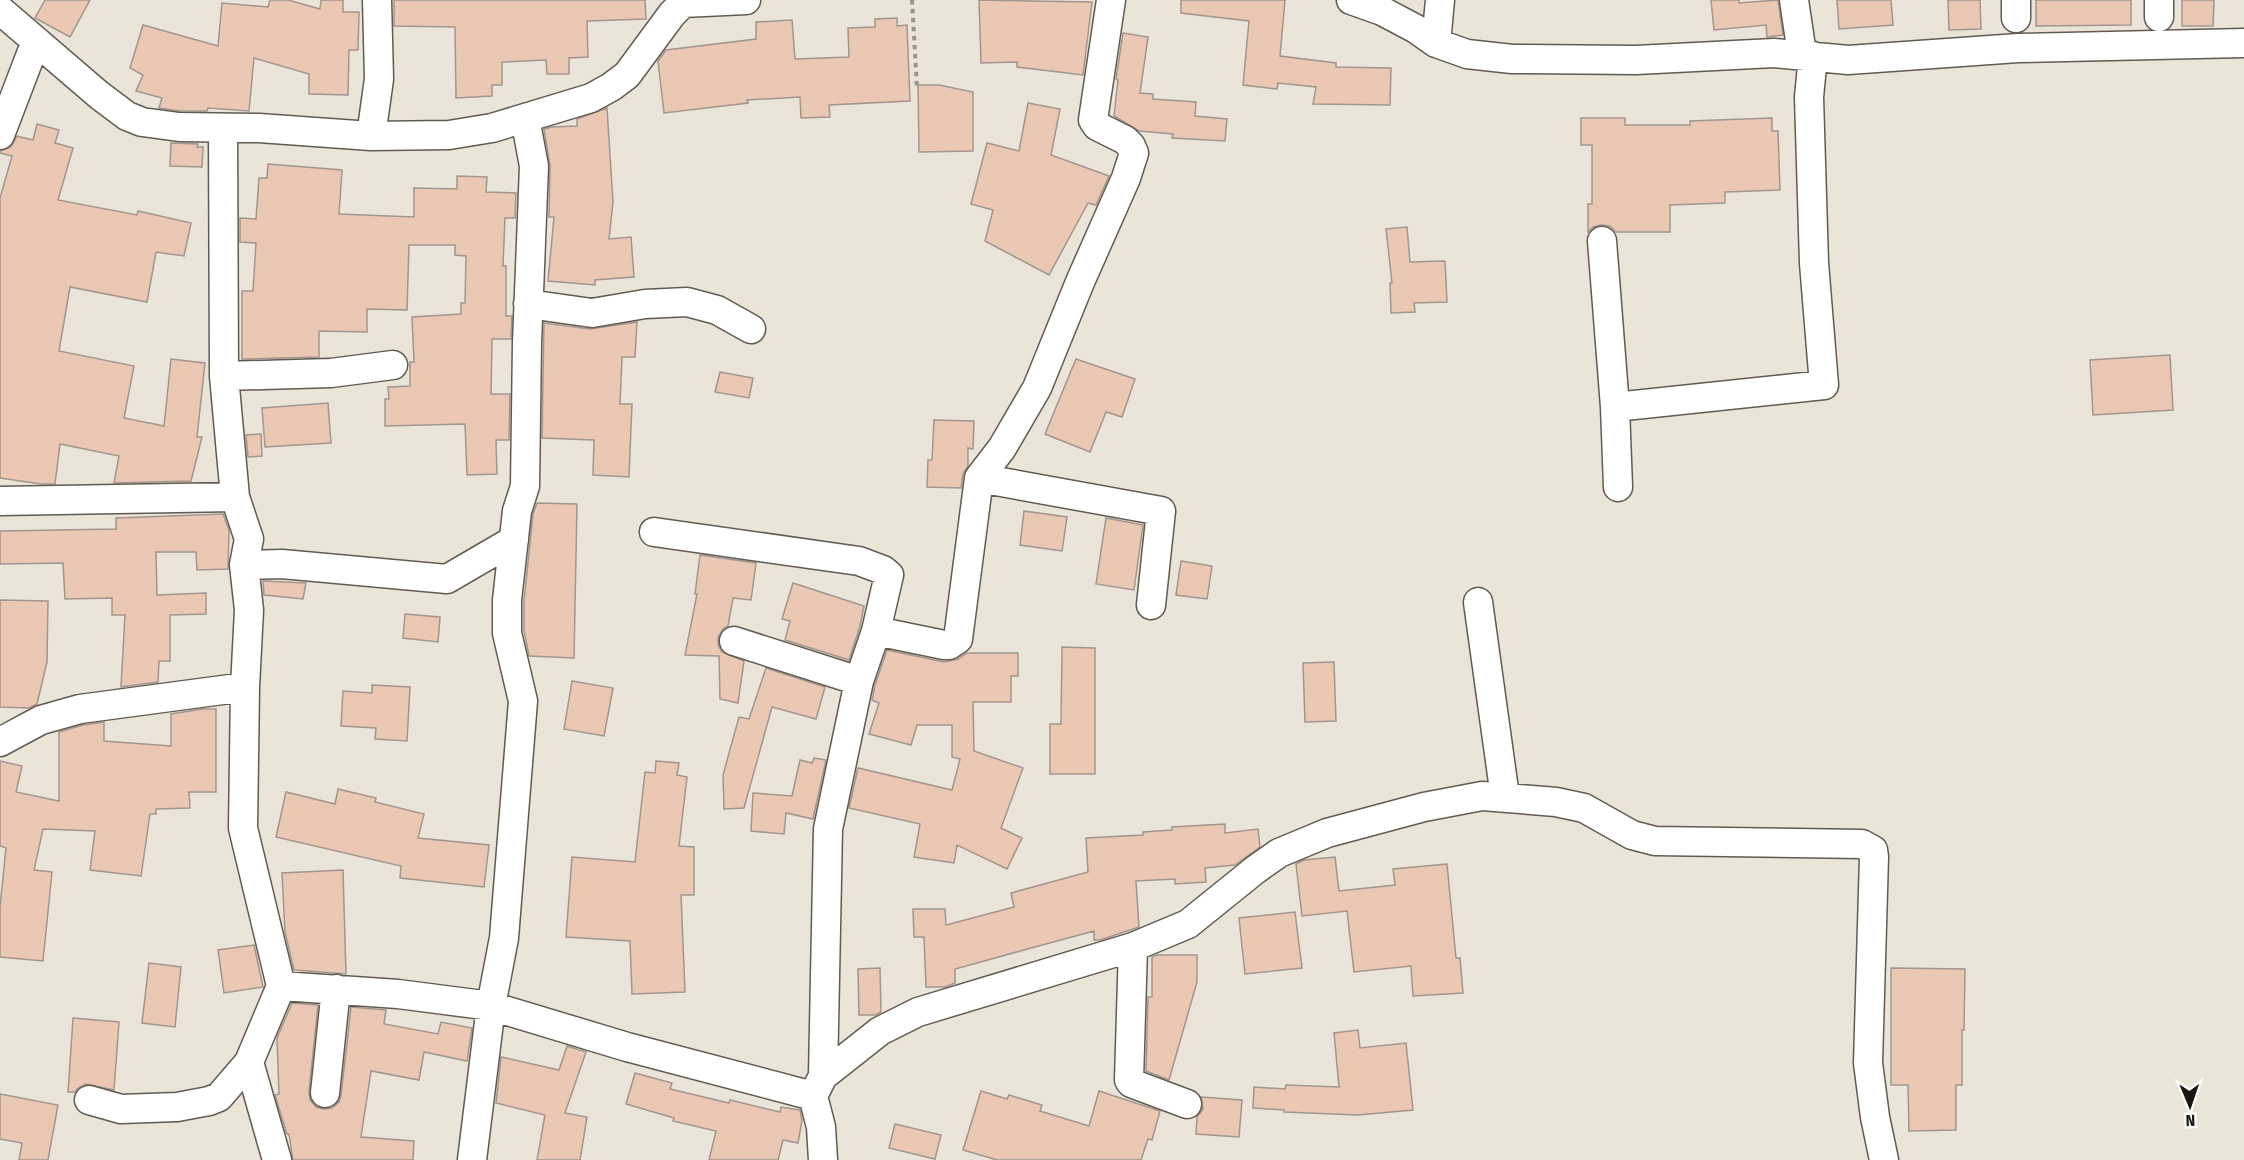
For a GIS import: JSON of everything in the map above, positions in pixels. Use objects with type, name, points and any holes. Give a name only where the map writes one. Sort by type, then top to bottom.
[{"type":"street","points":[[371,136],[379,79],[377,0]]},
{"type":"street","points":[[0,10],[99,96],[127,116],[142,122],[180,128],[259,128],[371,136],[449,135],[492,128],[591,98],[627,75],[683,2],[746,0]]},
{"type":"street","points":[[876,631],[944,645],[949,645],[958,639],[979,478],[1002,448],[1037,388],[1126,178],[1134,153],[1125,140],[1097,126],[1093,120],[1111,0]]},
{"type":"street","points":[[1351,0],[1382,10],[1436,43],[1467,54],[1512,59],[1636,60],[1774,53],[1848,60],[2018,48],[2244,44]]},
{"type":"street","points":[[1436,43],[1440,0]]},
{"type":"street","points":[[1615,407],[1824,384],[1814,263],[1807,55],[1794,0]]},
{"type":"street","points":[[0,135],[36,41]]},
{"type":"street","points":[[472,1160],[491,1006],[504,938],[523,701],[507,633],[507,600],[517,511],[525,486],[528,304],[534,166],[525,118]]},
{"type":"street","points":[[89,1100],[121,1109],[177,1107],[209,1101],[225,1091],[249,1062],[281,986],[243,828],[245,687],[249,610],[244,565],[249,539],[235,497],[224,376],[224,128]]},
{"type":"street","points":[[1602,241],[1615,407],[1618,487]]},
{"type":"street","points":[[528,304],[592,313],[645,304],[687,302],[717,310],[750,329]]},
{"type":"street","points":[[224,376],[331,372],[393,365]]},
{"type":"street","points":[[979,478],[1161,511],[1151,605]]},
{"type":"street","points":[[0,501],[235,497]]},
{"type":"street","points":[[654,532],[859,561],[883,570],[889,575],[876,631],[859,681],[828,829],[818,1086],[823,1160]]},
{"type":"street","points":[[244,565],[282,564],[447,579],[514,540]]},
{"type":"street","points":[[1478,602],[1504,797]]},
{"type":"street","points":[[734,641],[859,681]]},
{"type":"street","points":[[0,742],[41,720],[71,712],[245,687]]},
{"type":"street","points":[[818,1086],[880,1031],[918,1012],[1133,947],[1188,924],[1279,853],[1328,833],[1424,807],[1482,796],[1504,797],[1556,802],[1584,808],[1632,835],[1655,841],[1862,844],[1873,850],[1868,1063],[1875,1117],[1884,1160]]},
{"type":"street","points":[[1133,947],[1129,1080],[1131,1083],[1187,1104]]},
{"type":"street","points":[[281,986],[336,989],[491,1006],[627,1047],[818,1086]]},
{"type":"street","points":[[325,1093],[336,989]]},
{"type":"street","points":[[249,1062],[277,1160]]},
{"type":"path","points":[[912,0],[917,88]]},
{"type":"building","points":[[45,0],[90,0],[70,37],[35,18]]},
{"type":"building","points":[[270,0],[288,0],[320,9],[321,0],[343,0],[343,12],[359,12],[358,50],[349,50],[348,95],[309,94],[309,74],[254,58],[249,111],[208,108],[207,111],[180,111],[159,108],[162,98],[136,91],[143,75],[130,68],[143,25],[218,46],[222,3],[268,7]]},
{"type":"building","points":[[394,0],[645,0],[646,19],[587,21],[588,57],[569,58],[569,74],[547,74],[546,60],[502,62],[502,85],[492,85],[492,96],[456,98],[455,27],[394,26]]},
{"type":"building","points":[[979,0],[1092,2],[1083,75],[1017,67],[1017,62],[981,63]]},
{"type":"building","points":[[1181,0],[1285,0],[1280,56],[1336,63],[1336,67],[1391,68],[1390,105],[1313,104],[1316,87],[1278,83],[1277,89],[1243,85],[1249,21],[1181,13]]},
{"type":"building","points":[[1711,0],[1739,0],[1739,3],[1778,0],[1783,35],[1767,37],[1766,25],[1714,30]]},
{"type":"building","points":[[1837,0],[1891,0],[1893,25],[1839,29]]},
{"type":"building","points":[[1948,0],[1980,0],[1981,29],[1949,30]]},
{"type":"building","points":[[2036,0],[2131,0],[2131,25],[2036,26]]},
{"type":"building","points":[[2182,0],[2214,0],[2213,26],[2182,26]]},
{"type":"building","points":[[897,18],[897,26],[907,25],[910,101],[829,105],[830,117],[801,118],[800,97],[747,100],[748,103],[664,113],[658,61],[666,50],[756,39],[756,22],[792,20],[795,59],[849,57],[848,28],[875,27],[875,19]]},
{"type":"building","points":[[1123,33],[1148,37],[1140,93],[1153,94],[1153,99],[1196,102],[1195,116],[1227,119],[1225,141],[1172,138],[1173,134],[1139,131],[1114,116],[1118,80],[1116,79]]},
{"type":"building","points":[[918,85],[939,85],[973,92],[973,151],[919,152]]},
{"type":"building","points":[[1028,103],[1060,109],[1051,155],[1109,176],[1096,205],[1088,203],[1049,275],[985,241],[993,210],[971,204],[987,143],[1019,151]]},
{"type":"building","points":[[607,108],[613,202],[609,239],[631,237],[634,277],[595,280],[595,285],[548,281],[554,217],[549,217],[550,166],[544,129],[577,126],[577,119]]},
{"type":"building","points":[[1581,118],[1625,118],[1625,125],[1690,125],[1690,121],[1772,118],[1772,131],[1778,131],[1780,190],[1725,192],[1725,203],[1670,205],[1670,232],[1616,232],[1610,226],[1601,225],[1593,227],[1588,232],[1588,204],[1592,204],[1592,145],[1581,145]]},
{"type":"building","points":[[37,124],[59,130],[55,143],[73,148],[58,200],[137,215],[138,211],[191,223],[184,256],[156,252],[147,302],[70,287],[59,351],[134,366],[124,418],[164,426],[171,359],[205,363],[197,437],[202,437],[191,481],[114,483],[119,456],[60,444],[55,484],[0,478],[0,198],[12,156],[0,153],[0,151],[11,147],[17,136],[33,140]]},
{"type":"building","points":[[171,143],[198,144],[197,147],[203,147],[202,167],[170,166]]},
{"type":"building","points":[[268,164],[342,170],[339,214],[414,217],[414,188],[457,189],[457,176],[487,177],[486,192],[516,193],[515,218],[505,218],[503,266],[506,266],[506,316],[512,316],[511,339],[492,339],[491,394],[510,394],[509,440],[496,440],[497,474],[467,475],[465,424],[385,426],[385,399],[389,399],[388,387],[410,386],[410,362],[414,362],[412,317],[461,314],[461,303],[465,303],[466,256],[455,255],[455,245],[409,245],[407,310],[367,309],[367,332],[319,331],[319,357],[242,359],[242,291],[253,291],[256,243],[240,242],[240,218],[256,219],[259,178],[267,178]]},
{"type":"building","points":[[1407,227],[1410,262],[1445,261],[1447,302],[1414,303],[1415,312],[1391,313],[1390,283],[1392,283],[1386,229]]},
{"type":"building","points":[[637,322],[635,357],[622,357],[620,404],[632,404],[629,477],[593,475],[594,440],[542,438],[544,323],[590,329]]},
{"type":"building","points":[[2170,355],[2173,410],[2093,415],[2090,360]]},
{"type":"building","points":[[1076,359],[1135,379],[1122,417],[1106,412],[1090,452],[1045,434]]},
{"type":"building","points":[[720,372],[753,378],[749,398],[715,392]]},
{"type":"building","points":[[328,403],[331,443],[265,447],[262,408]]},
{"type":"building","points":[[934,420],[974,421],[973,449],[968,448],[968,466],[963,474],[961,488],[927,487],[928,460],[932,460]]},
{"type":"building","points":[[261,434],[262,456],[248,457],[246,435]]},
{"type":"building","points":[[537,503],[577,504],[574,658],[529,656],[524,631],[524,601],[533,514]]},
{"type":"building","points":[[1024,511],[1067,517],[1062,551],[1020,545]]},
{"type":"building","points":[[223,514],[229,530],[228,569],[197,570],[196,552],[156,552],[157,595],[206,593],[206,614],[170,615],[170,661],[159,661],[158,682],[121,687],[125,615],[112,615],[112,598],[65,599],[63,563],[0,564],[0,531],[116,529],[116,518]]},
{"type":"building","points":[[1106,518],[1143,525],[1134,590],[1096,584]]},
{"type":"building","points":[[700,555],[756,563],[751,600],[733,598],[728,626],[718,637],[718,645],[722,652],[744,661],[738,703],[720,699],[719,656],[685,655],[697,594],[695,594]]},
{"type":"building","points":[[1181,561],[1212,566],[1207,599],[1176,595]]},
{"type":"building","points":[[263,581],[306,583],[303,599],[264,595]]},
{"type":"building","points":[[793,583],[864,606],[849,660],[785,640],[790,621],[782,619]]},
{"type":"building","points":[[0,600],[48,601],[47,662],[37,704],[29,708],[0,707]]},
{"type":"building","points":[[405,614],[440,617],[438,642],[403,638]]},
{"type":"building","points":[[1062,647],[1095,648],[1095,774],[1050,774],[1050,724],[1061,724]]},
{"type":"building","points":[[887,650],[944,662],[958,659],[967,653],[1018,653],[1018,676],[1011,676],[1011,702],[973,702],[974,751],[1023,768],[1001,828],[1022,838],[1007,869],[957,845],[954,863],[914,857],[920,824],[849,808],[858,768],[952,790],[960,759],[952,757],[952,725],[917,725],[911,745],[869,734],[879,703],[872,700],[875,685]]},
{"type":"building","points":[[1334,662],[1336,721],[1305,722],[1303,663]]},
{"type":"building","points":[[766,668],[825,687],[816,719],[772,707],[744,808],[724,809],[723,775],[739,717],[749,719]]},
{"type":"building","points":[[572,681],[613,688],[604,736],[564,729]]},
{"type":"building","points":[[372,685],[410,687],[407,741],[375,739],[376,728],[341,726],[343,691],[372,693]]},
{"type":"building","points":[[216,709],[216,792],[189,792],[190,808],[156,809],[156,814],[150,814],[141,876],[90,870],[95,831],[43,829],[34,870],[52,872],[43,961],[0,957],[0,907],[6,848],[0,846],[0,761],[22,766],[16,792],[59,801],[59,732],[104,722],[104,741],[171,746],[171,714]]},
{"type":"building","points":[[814,758],[826,760],[813,819],[786,813],[784,834],[751,831],[753,793],[792,796],[800,760],[812,763]]},
{"type":"building","points":[[656,761],[679,763],[677,775],[687,777],[679,846],[694,847],[694,895],[681,895],[685,992],[632,994],[630,941],[566,937],[572,857],[635,862],[645,772],[655,773]]},
{"type":"building","points":[[338,789],[376,798],[375,802],[424,814],[418,838],[489,845],[484,887],[400,878],[401,866],[276,837],[286,792],[335,804]]},
{"type":"building","points":[[1225,824],[1225,833],[1258,829],[1260,847],[1235,865],[1205,868],[1206,882],[1175,884],[1175,879],[1136,881],[1139,927],[1100,940],[1094,940],[1094,931],[955,969],[955,983],[945,987],[926,987],[924,937],[914,937],[913,909],[945,909],[946,925],[1014,907],[1011,893],[1088,872],[1086,838],[1143,835],[1143,832],[1172,830],[1172,827]]},
{"type":"building","points":[[1335,857],[1339,891],[1395,885],[1393,869],[1447,864],[1456,958],[1460,958],[1463,993],[1413,996],[1411,966],[1354,972],[1347,911],[1302,916],[1296,864],[1304,860]]},
{"type":"building","points":[[343,870],[346,974],[294,970],[285,932],[282,873]]},
{"type":"building","points":[[1295,912],[1302,968],[1245,974],[1239,918]]},
{"type":"building","points":[[254,945],[263,987],[224,993],[218,950]]},
{"type":"building","points":[[1197,955],[1197,982],[1169,1080],[1146,1071],[1148,997],[1152,997],[1152,957]]},
{"type":"building","points":[[149,963],[181,967],[175,1027],[142,1023]]},
{"type":"building","points":[[880,968],[881,1012],[875,1015],[859,1015],[858,969]]},
{"type":"building","points":[[1891,968],[1965,969],[1962,1085],[1956,1085],[1956,1130],[1909,1131],[1908,1085],[1891,1085]]},
{"type":"building","points":[[292,1003],[318,1005],[309,1092],[310,1100],[316,1107],[323,1109],[332,1108],[339,1102],[341,1095],[351,1007],[386,1010],[384,1024],[438,1034],[441,1022],[472,1028],[467,1061],[424,1052],[419,1080],[371,1071],[361,1137],[414,1141],[413,1160],[293,1160],[289,1134],[287,1134],[275,1095],[279,1094],[277,1038]]},
{"type":"building","points":[[73,1018],[119,1022],[114,1090],[86,1084],[75,1092],[68,1092]]},
{"type":"building","points":[[1358,1030],[1360,1048],[1406,1043],[1413,1110],[1358,1115],[1284,1112],[1284,1110],[1253,1108],[1254,1087],[1285,1089],[1286,1085],[1339,1087],[1334,1033]]},
{"type":"building","points":[[567,1046],[586,1052],[565,1113],[587,1117],[580,1160],[537,1160],[545,1115],[496,1103],[501,1057],[559,1070]]},
{"type":"building","points":[[635,1073],[672,1083],[670,1089],[729,1103],[730,1100],[780,1112],[781,1107],[800,1110],[802,1120],[798,1143],[783,1140],[778,1160],[709,1160],[716,1131],[673,1121],[674,1118],[626,1104]]},
{"type":"building","points":[[981,1091],[1007,1099],[1009,1095],[1042,1105],[1040,1111],[1089,1126],[1099,1091],[1160,1111],[1152,1140],[1148,1139],[1141,1160],[997,1160],[963,1150]]},
{"type":"building","points":[[0,1094],[58,1105],[48,1160],[19,1160],[22,1143],[0,1139]]},
{"type":"building","points":[[1201,1097],[1242,1100],[1239,1137],[1196,1134],[1197,1117],[1203,1109]]},
{"type":"building","points":[[895,1124],[941,1135],[935,1159],[889,1148]]}]
